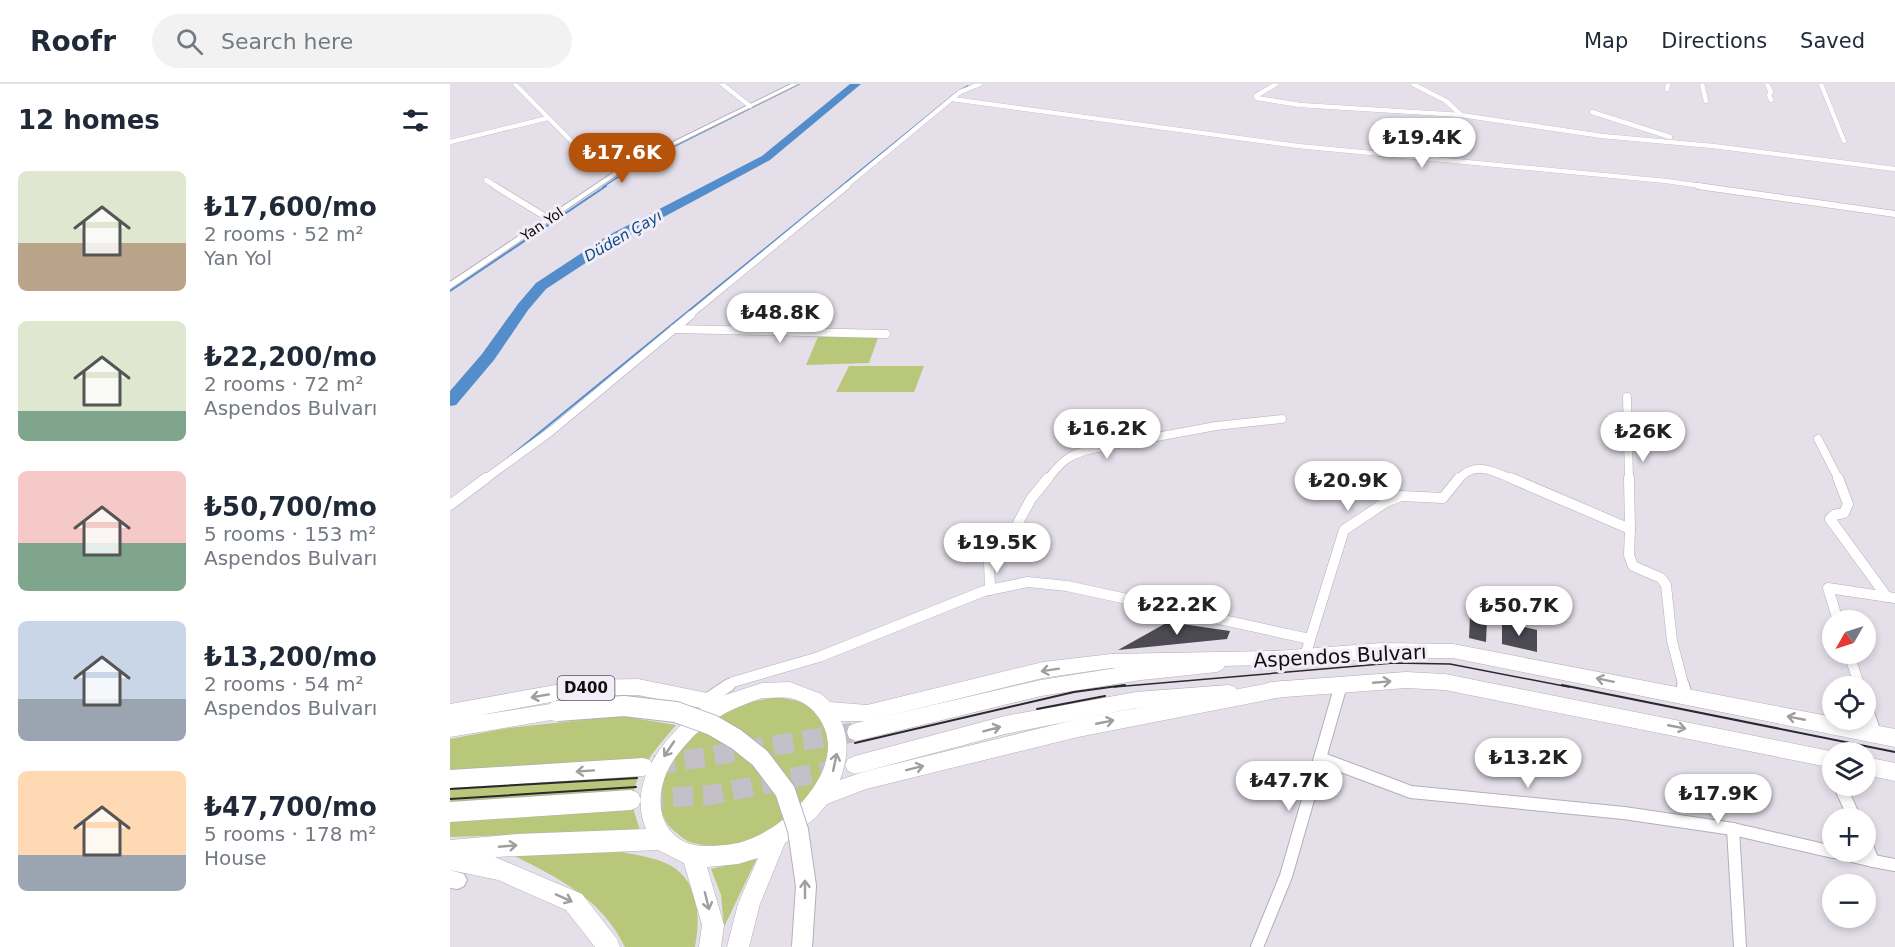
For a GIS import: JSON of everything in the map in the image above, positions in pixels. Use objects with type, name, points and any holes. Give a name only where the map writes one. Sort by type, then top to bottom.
[{"type":"main road","name":"Aspendos Bulvarı","points":[[856,732],[1041,688],[1141,672],[1276,658],[1307,647],[1412,648],[1453,651],[1895,738]]},
{"type":"main road","points":[[824,709],[844,713],[867,713],[1043,670],[1111,661],[1276,658]]},
{"type":"main road","name":"Aspendos Bulvarı","points":[[855,765],[1005,725],[1136,700],[1406,680],[1445,682],[1822,760]]},
{"type":"main road","name":"D400","points":[[450,712],[583,688],[638,687],[714,703]]},
{"type":"main road","points":[[820,797],[866,780],[1078,728],[1282,689]]},
{"type":"main road","points":[[762,691],[791,691],[814,700],[824,709],[831,717],[838,740],[835,768],[820,797],[795,825],[762,845],[727,857],[693,856],[668,845],[652,823],[649,796],[657,767],[676,739],[714,703],[762,691]]},
{"type":"main road","points":[[450,728],[557,711],[624,706],[676,712],[712,725],[736,739],[760,758],[785,791],[798,830],[806,886],[802,947]]},
{"type":"main road","points":[[450,779],[643,767]]},
{"type":"main road","points":[[1876,768],[1895,772]]},
{"type":"main road","points":[[450,812],[631,800]]},
{"type":"main road","points":[[738,947],[749,904],[778,835]]},
{"type":"main road","points":[[450,851],[663,839]]},
{"type":"main road","points":[[693,856],[713,925],[710,947]]},
{"type":"main road","points":[[450,859],[499,869],[574,902],[609,947]]},
{"type":"street","points":[[515,84],[582,152],[622,169]]},
{"type":"street","points":[[722,84],[750,106]]},
{"type":"street","name":"Yan Yol","points":[[450,286],[622,169],[795,84]]},
{"type":"street","points":[[450,505],[550,432],[960,92],[980,84]]},
{"type":"street","points":[[1413,84],[1452,106],[1461,115]]},
{"type":"street","points":[[1702,84],[1706,101]]},
{"type":"street","points":[[1767,84],[1771,92],[1769,95],[1771,100]]},
{"type":"street","points":[[1821,84],[1845,141]]},
{"type":"street","points":[[1266,85],[1275,85]]},
{"type":"street","points":[[1275,85],[1256,96],[1257,98],[1307,106],[1461,115],[1602,136],[1687,143],[1895,169]]},
{"type":"street","points":[[952,99],[1309,147],[1656,180],[1895,214]]},
{"type":"street","points":[[1592,112],[1687,143]]},
{"type":"street","points":[[450,142],[548,118]]},
{"type":"street","points":[[486,180],[549,219]]},
{"type":"street","points":[[674,329],[886,334]]},
{"type":"street","points":[[1627,397],[1629,555],[1633,566],[1661,578],[1666,585],[1672,641],[1686,696]]},
{"type":"street","points":[[990,590],[989,560],[1013,532],[1031,499],[1063,460],[1092,449],[1216,426],[1282,419]]},
{"type":"street","points":[[1818,439],[1840,482],[1848,504],[1844,513],[1834,515],[1830,519],[1891,598]]},
{"type":"street","points":[[714,703],[733,682],[819,657],[990,590],[1028,582],[1067,586],[1307,647],[1344,530],[1386,502],[1401,496],[1443,498],[1465,471],[1484,467],[1630,530]]},
{"type":"street","points":[[1835,610],[1828,588],[1891,598]]},
{"type":"street","points":[[1257,947],[1286,876],[1341,685]]},
{"type":"street","points":[[1874,730],[1875,734]]},
{"type":"street","points":[[1320,758],[1411,792],[1624,813],[1733,829],[1822,849]]},
{"type":"street","points":[[1733,829],[1737,863],[1737,928],[1740,947]]},
{"type":"street","points":[[1876,862],[1895,865]]},
{"type":"green space","points":[[879,335],[869,363],[806,365],[818,337]]},
{"type":"green space","points":[[849,366],[924,366],[914,392],[836,392]]},
{"type":"green space","points":[[778,697],[807,705],[823,723],[829,742],[828,761],[821,780],[810,797],[795,813],[760,837],[724,846],[711,846],[685,840],[665,819],[661,806],[661,792],[671,762],[689,737],[708,721],[746,704]]},
{"type":"green space","points":[[621,716],[676,725],[648,761],[637,781],[633,803],[640,831],[450,837],[450,739],[508,728]]},
{"type":"green space","points":[[622,852],[664,862],[684,877],[694,895],[698,915],[695,947],[625,947],[604,915],[592,903],[564,882],[515,856]]},
{"type":"green space","points":[[757,858],[724,927],[721,895],[711,869]]},
{"type":"building","points":[[1470,616],[1487,619],[1486,642],[1469,638]]},
{"type":"building","points":[[1168,622],[1230,631],[1227,639],[1118,650]]},
{"type":"building","points":[[1502,622],[1537,630],[1537,652],[1502,644]]},
{"type":"waterway","points":[[603,187],[633,167],[799,84]]},
{"type":"waterway","name":"Düden Çayı","points":[[450,401],[488,357],[523,307],[541,286],[614,238],[766,158],[856,84]]},
{"type":"waterway","points":[[840,187],[957,92],[968,86]]},
{"type":"waterway","points":[[450,291],[606,186]]},
{"type":"waterway","points":[[507,459],[842,186]]},
{"type":"tunnel","points":[[655,765],[856,732]]},
{"type":"tunnel","points":[[643,799],[711,795],[841,768]]},
{"type":"tram line","points":[[1114,687],[1393,663],[1450,664],[1569,687]]},
{"type":"tram line","points":[[855,743],[1074,692],[1125,685]]},
{"type":"tram line","points":[[1562,685],[1895,752]]},
{"type":"tram line","points":[[1037,709],[1105,696]]},
{"type":"tram line","points":[[450,789],[637,778]]},
{"type":"tram line","points":[[450,799],[636,787]]}]
